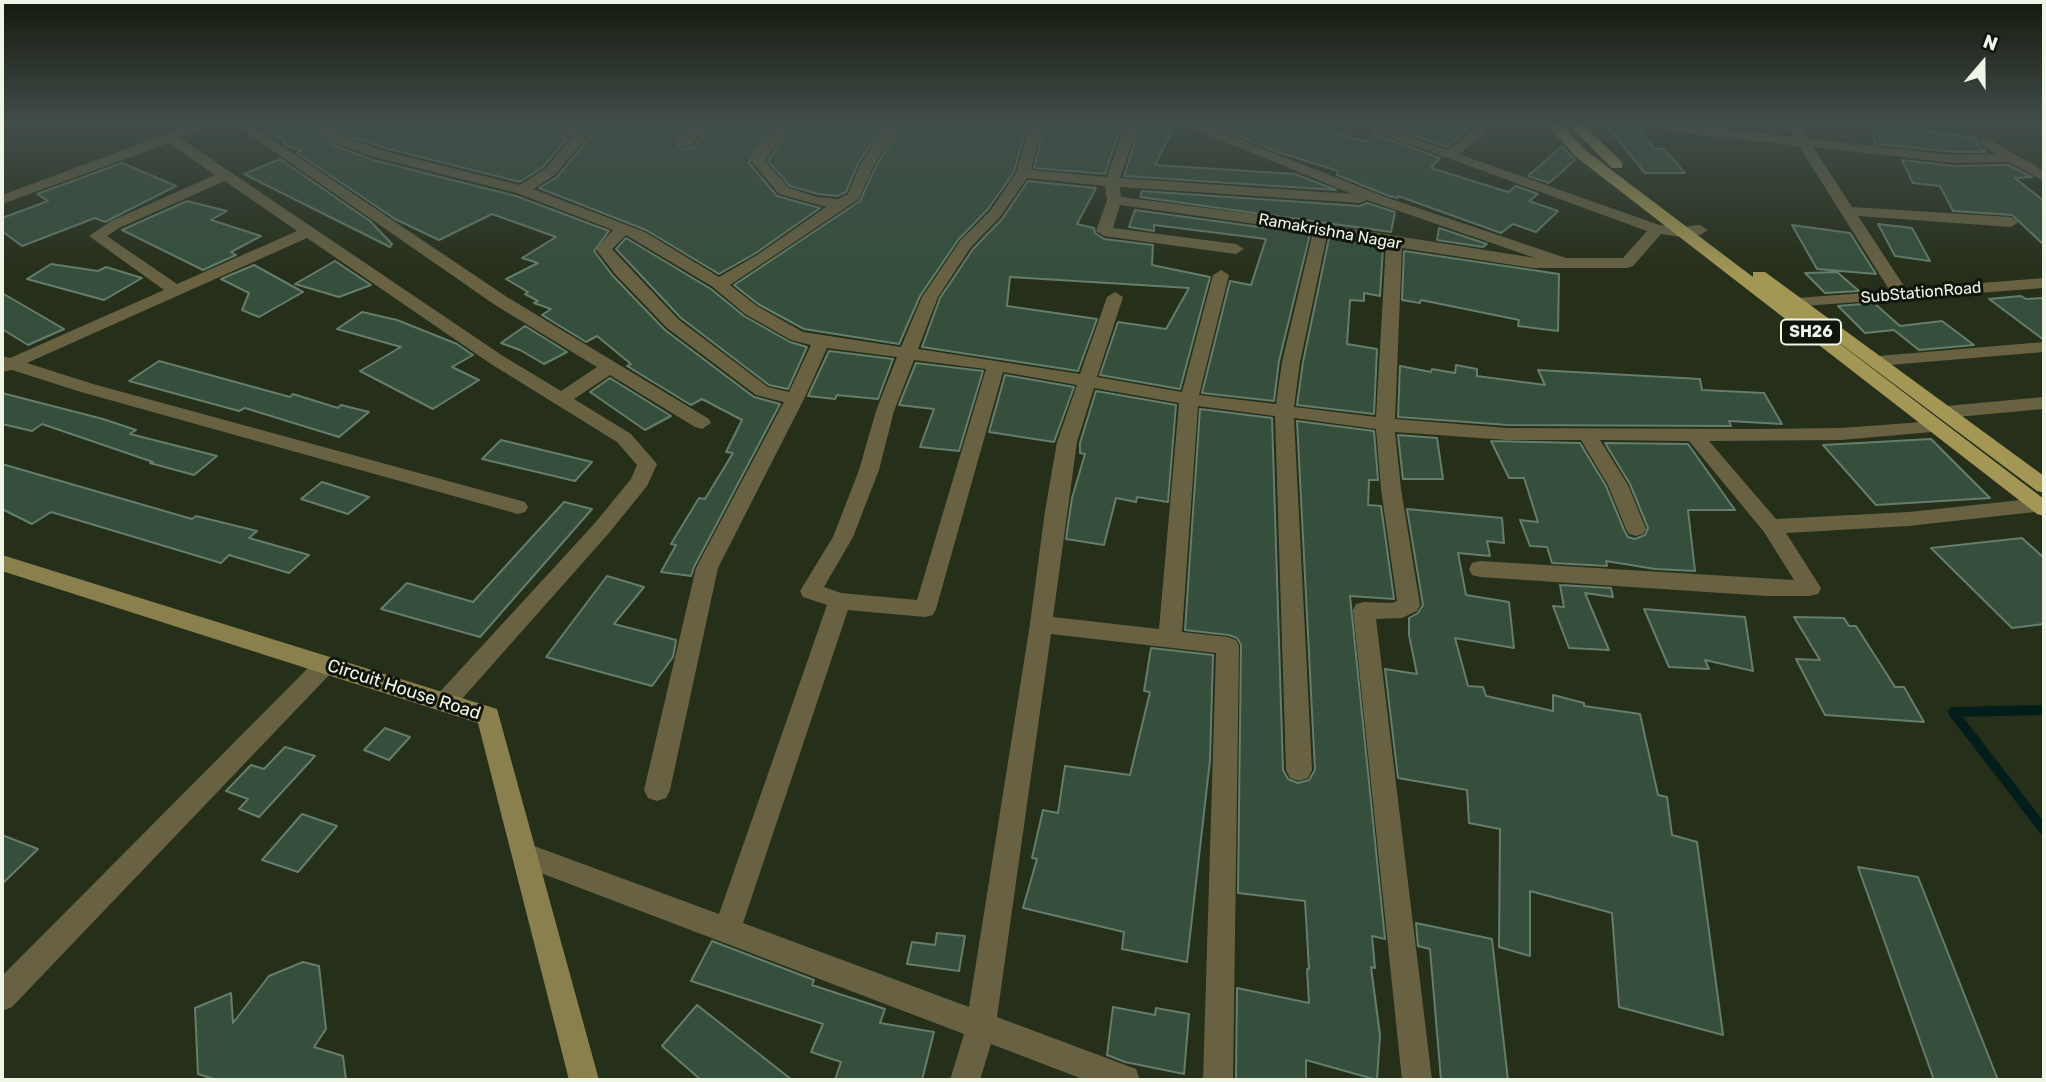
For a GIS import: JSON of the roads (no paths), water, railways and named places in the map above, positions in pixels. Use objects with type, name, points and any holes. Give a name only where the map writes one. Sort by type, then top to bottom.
[{"type":"main road","name":"SH26","points":[[1606,173],[1681,232],[1941,420],[2043,500]]},
{"type":"main road","name":"SH26","points":[[1628,173],[1797,303],[1878,361],[1941,420]]},
{"type":"street","points":[[2,200],[74,173]]},
{"type":"street","points":[[220,173],[309,231],[497,360],[624,438],[647,464],[640,481],[602,528],[445,702]]},
{"type":"street","points":[[313,173],[501,301],[702,423]]},
{"type":"street","points":[[456,173],[522,190],[640,235],[719,284],[751,310],[797,336],[821,342],[1089,379],[1189,399],[1385,425],[1495,433],[1587,435],[1841,434],[2044,403]]},
{"type":"street","points":[[522,190],[548,173]]},
{"type":"street","points":[[769,173],[784,191],[815,201],[840,204]]},
{"type":"street","points":[[719,284],[763,258],[854,196],[863,173]]},
{"type":"street","points":[[996,365],[925,609],[840,601],[811,591],[843,537],[869,470],[885,411],[930,297],[965,244],[995,214],[1023,173]]},
{"type":"street","name":"Ramakrishna Nagar","points":[[1028,173],[1383,201]]},
{"type":"street","points":[[1115,173],[1112,182],[1114,200],[1104,231],[1236,249]]},
{"type":"street","name":"Ramakrishna Nagar","points":[[1313,173],[1383,201],[1564,263]]},
{"type":"street","points":[[1501,173],[1657,229],[1681,232],[1700,230]]},
{"type":"street","points":[[1822,173],[1901,295]]},
{"type":"street","points":[[175,290],[97,236],[116,224],[223,176]]},
{"type":"street","name":"Ramakrishna Nagar","points":[[1114,200],[1321,229],[1394,243],[1533,263],[1627,263],[1657,229]]},
{"type":"street","points":[[1846,211],[2011,222]]},
{"type":"street","points":[[623,229],[604,248],[621,271],[673,324],[762,391],[795,398]]},
{"type":"street","points":[[1299,770],[1284,410],[1291,362],[1321,229]]},
{"type":"street","points":[[4,364],[309,231]]},
{"type":"street","points":[[1394,243],[1385,425],[1391,489],[1409,604],[1394,612],[1364,610],[1417,1080]]},
{"type":"street","points":[[1170,639],[1189,399],[1221,275]]},
{"type":"street","name":"SubStationRoad","points":[[1797,303],[2044,283]]},
{"type":"street","points":[[965,1080],[981,1028],[1067,442],[1115,298]]},
{"type":"street","points":[[657,790],[707,568],[821,342]]},
{"type":"street","points":[[1878,361],[2044,347]]},
{"type":"street","points":[[4,364],[518,506]]},
{"type":"street","points":[[561,399],[610,367]]},
{"type":"street","points":[[1587,435],[1618,485],[1636,528]]},
{"type":"street","points":[[1480,569],[1755,588],[1810,588],[1772,527],[1695,435]]},
{"type":"street","points":[[1772,527],[1909,519],[2043,500]]},
{"type":"street","name":"Circuit House Road","points":[[2,563],[488,716],[584,1080]]},
{"type":"street","points":[[727,930],[840,601]]},
{"type":"street","points":[[1041,624],[1228,646],[1218,1080]]},
{"type":"street","points":[[2,997],[325,665]]},
{"type":"street","points":[[526,855],[1125,1080]]},
{"type":"waterway","points":[[2044,710],[1953,712],[2044,830]]}]
